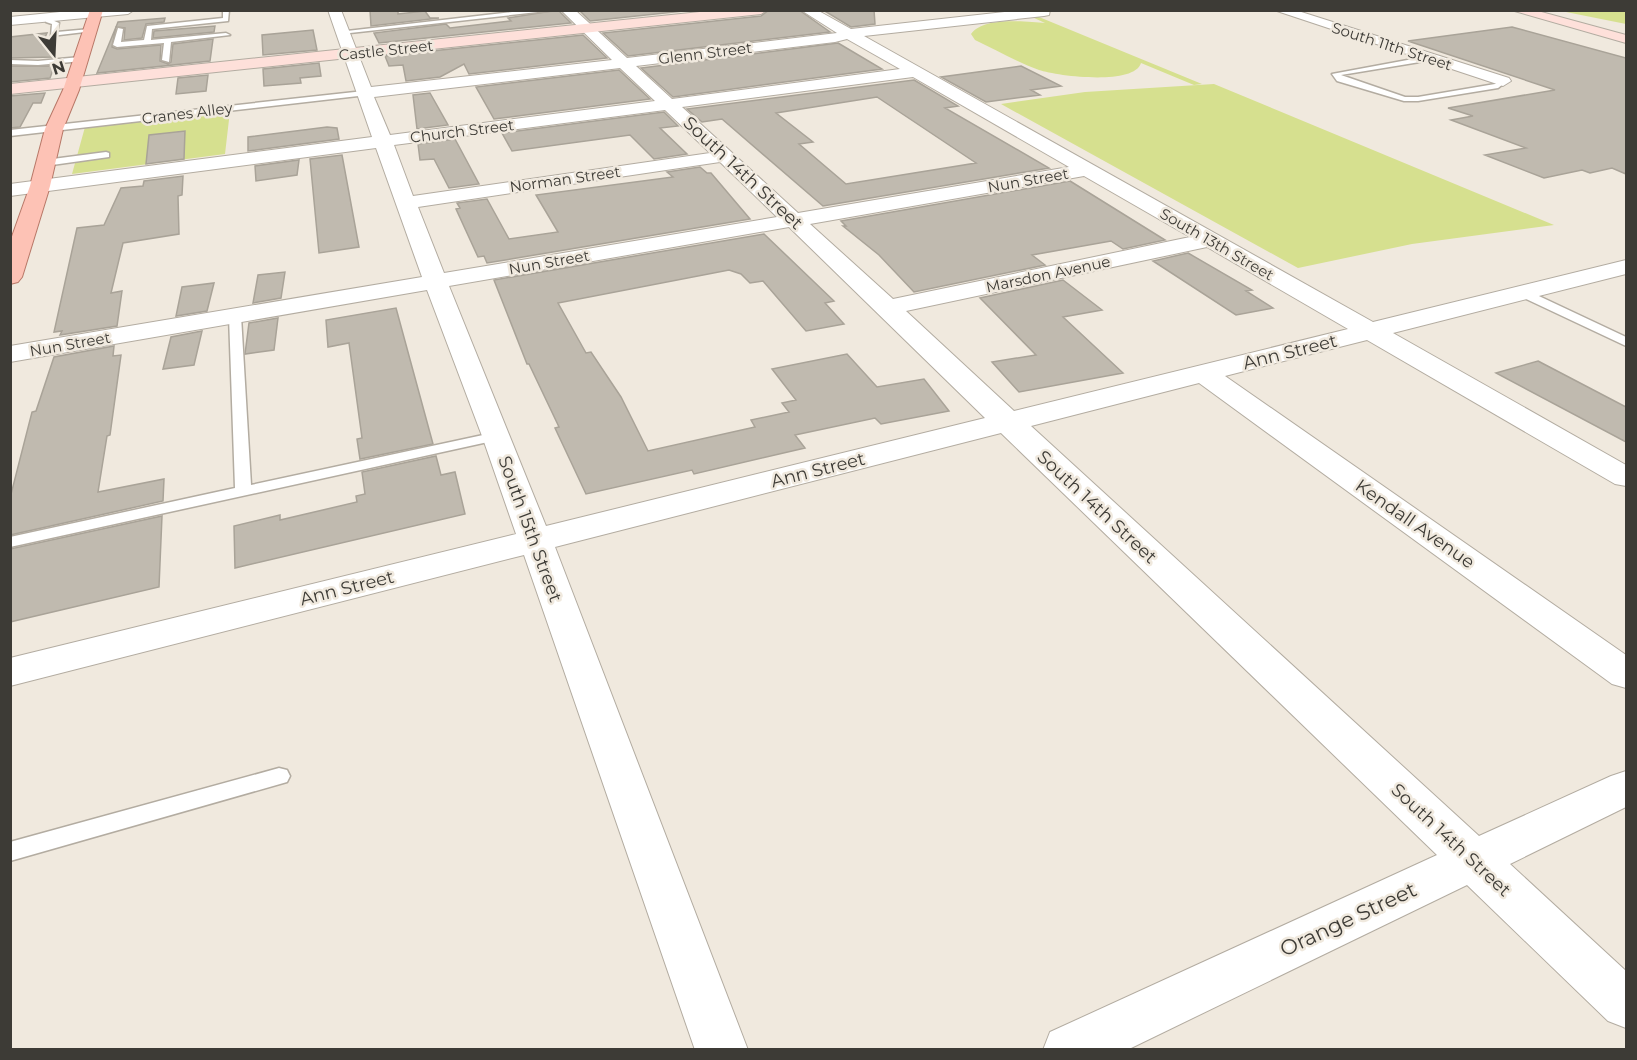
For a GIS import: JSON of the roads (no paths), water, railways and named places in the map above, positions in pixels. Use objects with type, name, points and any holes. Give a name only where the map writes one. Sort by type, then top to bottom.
[{"type":"main road","points":[[10,277],[40,186],[54,129],[73,83],[96,12]]},
{"type":"street","points":[[10,21],[128,10]]},
{"type":"street","name":"South 15th Street","points":[[334,10],[405,203],[497,436],[722,1050]]},
{"type":"street","name":"Castle Street","points":[[10,89],[73,83],[346,43],[577,20],[761,10]]},
{"type":"street","name":"South 13th Street","points":[[807,10],[1626,477]]},
{"type":"street","name":"South 11th Street","points":[[1280,10],[1503,81]]},
{"type":"street","points":[[1517,10],[1626,39]]},
{"type":"street","name":"Glenn Street","points":[[364,93],[836,38],[848,34],[1042,11]]},
{"type":"street","name":"South 14th Street","points":[[577,20],[670,104],[1626,1004]]},
{"type":"street","name":"Church Street","points":[[10,190],[915,72]]},
{"type":"street","name":"Norman Street","points":[[405,203],[725,156]]},
{"type":"street","name":"Nun Street","points":[[10,354],[1087,170]]},
{"type":"street","name":"Marsdon Avenue","points":[[887,308],[1209,240]]},
{"type":"street","name":"Ann Street","points":[[10,672],[1626,267]]},
{"type":"street","name":"Kendall Avenue","points":[[1203,374],[1626,674]]},
{"type":"street","name":"Orange Street","points":[[1069,1050],[1626,788]]},
{"type":"lane","points":[[346,43],[553,10]]},
{"type":"lane","points":[[147,42],[149,27],[226,20],[226,11],[173,16]]},
{"type":"lane","points":[[49,17],[49,22],[56,23],[52,35],[90,31]]},
{"type":"lane","points":[[120,29],[117,45],[226,35]]},
{"type":"lane","points":[[166,60],[168,40]]},
{"type":"lane","points":[[1429,58],[1336,74],[1340,79],[1404,99],[1418,99],[1498,86],[1503,81]]},
{"type":"lane","points":[[10,66],[80,59]]},
{"type":"lane","points":[[10,62],[38,63]]},
{"type":"lane","name":"Cranes Alley","points":[[10,133],[364,93]]},
{"type":"lane","points":[[45,163],[106,155]]},
{"type":"lane","points":[[1524,293],[1626,342]]},
{"type":"lane","points":[[235,316],[243,491]]},
{"type":"lane","points":[[10,542],[497,436]]},
{"type":"lane","points":[[10,852],[279,776]]}]
